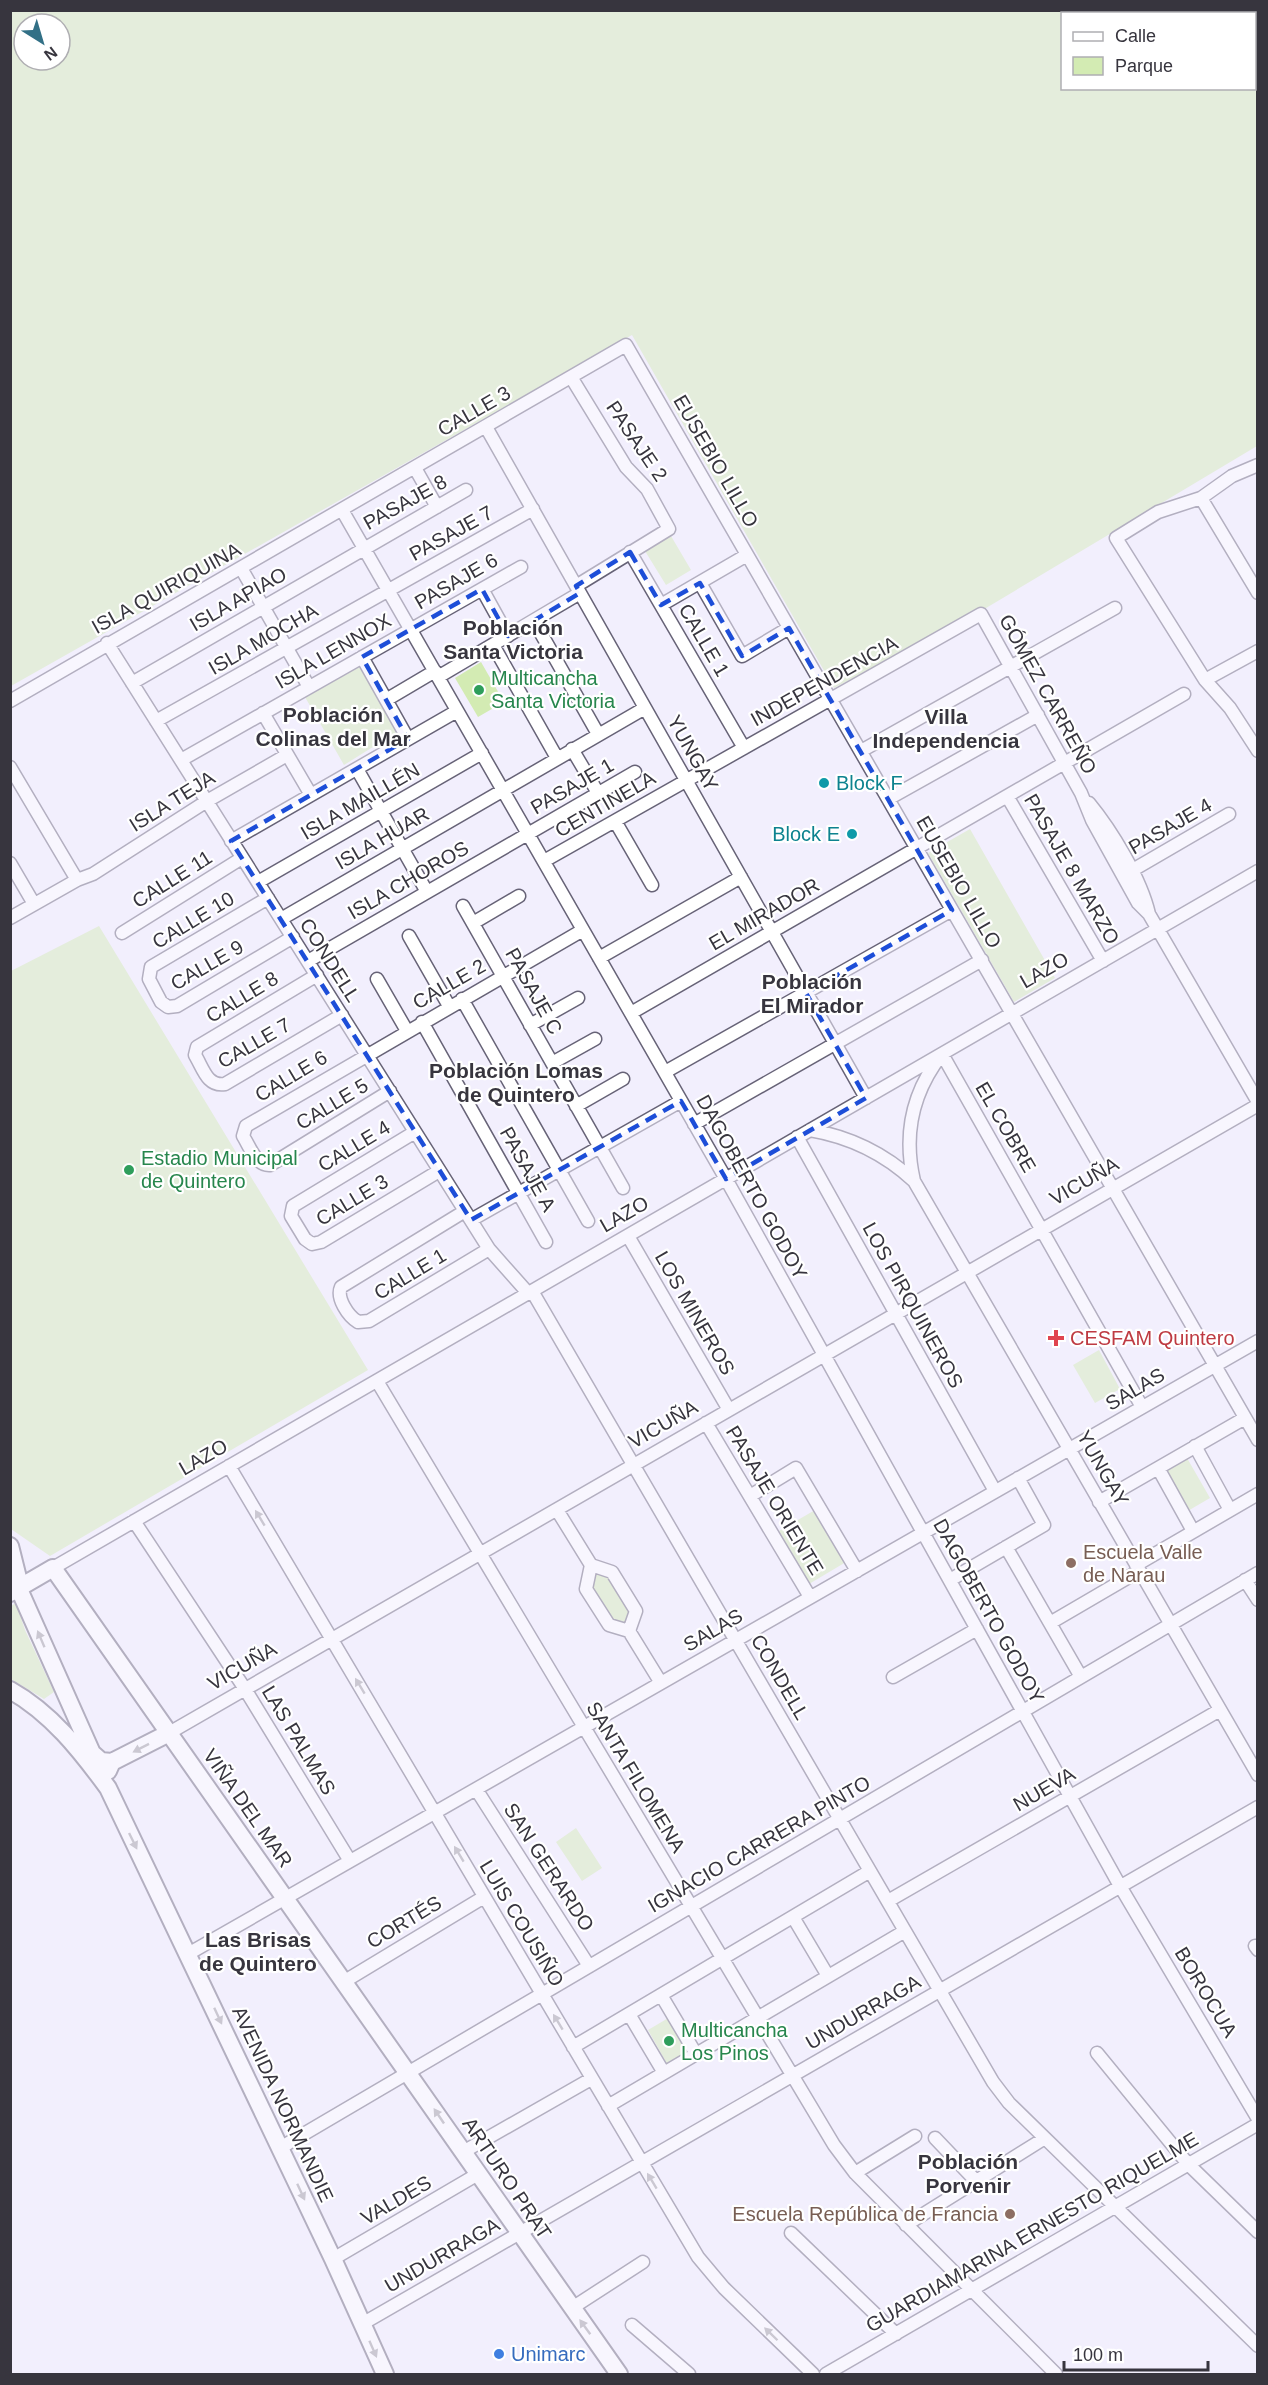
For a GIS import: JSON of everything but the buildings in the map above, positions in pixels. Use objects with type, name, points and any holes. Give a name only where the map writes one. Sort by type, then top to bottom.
[{"type":"main road","points":[[10,1546],[15,1590]]},
{"type":"main road","name":"LAZO","points":[[15,1590],[53,1568]]},
{"type":"main road","name":"VIÑA DEL MAR","points":[[53,1568],[409,2072]]},
{"type":"main road","points":[[10,1569],[15,1590],[94,1756],[100,1761],[112,1762],[107,1775],[108,1788]]},
{"type":"main road","name":"AVENIDA NORMANDIE","points":[[10,1690],[38,1707],[74,1743],[108,1788],[333,2259],[385,2374]]},
{"type":"main road","points":[[38,1707],[64,1695]]},
{"type":"main road","name":"VICUÑA","points":[[112,1762],[169,1733]]},
{"type":"main road","name":"ARTURO PRAT","points":[[409,2072],[519,2234],[620,2374]]},
{"type":"street","name":"CALLE 3","points":[[342,510],[626,345]]},
{"type":"street","name":"EUSEBIO LILLO","points":[[626,345],[1257,1440]]},
{"type":"street","name":"PASAJE 2","points":[[571,377],[626,467],[647,489],[669,529],[630,552]]},
{"type":"street","name":"YUNGAY","points":[[486,427],[866,1098]]},
{"type":"street","points":[[1257,465],[1232,476],[1201,498],[1158,512],[1116,538],[1205,680],[1230,708],[1257,751]]},
{"type":"street","points":[[415,468],[436,507]]},
{"type":"street","name":"PASAJE 8","points":[[364,548],[466,490]]},
{"type":"street","points":[[1201,498],[1257,593]]},
{"type":"street","name":"PASAJE 7","points":[[388,590],[533,509]]},
{"type":"street","name":"DAGOBERTO GODOY","points":[[342,510],[726,1179],[1120,1886]]},
{"type":"street","name":"ISLA QUIRIQUINA","points":[[10,701],[107,643],[342,510]]},
{"type":"street","name":"ISLA APIAO","points":[[132,683],[364,548]]},
{"type":"street","points":[[386,700],[493,645],[534,621],[630,552]]},
{"type":"street","name":"CALLE 1","points":[[630,552],[744,748]]},
{"type":"street","points":[[662,605],[747,555]]},
{"type":"street","name":"PASAJE 6","points":[[411,630],[521,567]]},
{"type":"street","points":[[241,568],[309,687]]},
{"type":"street","points":[[700,583],[742,656],[789,628]]},
{"type":"street","points":[[482,589],[508,636]]},
{"type":"street","name":"ISLA MOCHA","points":[[156,721],[388,590]]},
{"type":"street","points":[[861,751],[1115,608]]},
{"type":"street","name":"INDEPENDENCIA","points":[[686,780],[981,614]]},
{"type":"street","name":"GÓMEZ CARREÑO","points":[[981,614],[1065,763],[1092,820],[1138,903],[1149,914],[1158,929],[1257,1103]]},
{"type":"street","points":[[534,621],[598,734]]},
{"type":"street","name":"ISLA LENNOX","points":[[181,760],[411,630]]},
{"type":"street","name":"CONDELL","points":[[107,643],[489,1249],[530,1292],[634,1465],[993,2082],[1009,2103],[1257,2346]]},
{"type":"street","points":[[493,645],[557,758]]},
{"type":"street","points":[[1205,680],[1257,651]]},
{"type":"street","points":[[362,657],[408,739]]},
{"type":"street","name":"EL MIRADOR","points":[[631,1013],[1184,694]]},
{"type":"street","points":[[502,789],[645,708]]},
{"type":"street","points":[[231,840],[457,711]]},
{"type":"street","points":[[263,713],[310,795]]},
{"type":"street","points":[[888,799],[1038,715]]},
{"type":"street","points":[[572,749],[598,793]]},
{"type":"street","name":"ISLA MAILLÉN","points":[[258,882],[482,753]]},
{"type":"street","name":"ISLA TEJA","points":[[77,880],[93,874],[207,801],[287,755]]},
{"type":"street","points":[[10,767],[77,880],[10,918]]},
{"type":"street","points":[[357,769],[427,892]]},
{"type":"street","name":"PASAJE 1","points":[[528,833],[635,772]]},
{"type":"street","name":"CENTINELA","points":[[544,861],[686,780]]},
{"type":"street","name":"ISLA HUAR","points":[[281,919],[502,789]]},
{"type":"street","name":"GÓMEZ CARREÑO","points":[[1081,793],[1100,816],[1131,871],[1146,898],[1149,914]]},
{"type":"street","name":"PASAJE 8 MARZO","points":[[1007,796],[1103,961]]},
{"type":"street","name":"PASAJE 4","points":[[1131,871],[1229,814]]},
{"type":"street","points":[[615,821],[651,885]]},
{"type":"street","name":"ISLA CHOROS","points":[[308,962],[528,833]]},
{"type":"street","name":"CALLE 11","points":[[122,933],[242,858]]},
{"type":"street","points":[[10,863],[34,904]]},
{"type":"street","name":"LAZO","points":[[53,1568],[1257,871]]},
{"type":"street","points":[[599,958],[741,877]]},
{"type":"street","points":[[473,923],[519,896]]},
{"type":"street","name":"CALLE 10","points":[[150,981],[148,974],[154,965],[268,898]]},
{"type":"street","name":"PASAJE C","points":[[463,906],[623,1188]]},
{"type":"street","points":[[665,1072],[952,910]]},
{"type":"street","name":"CALLE 2","points":[[366,1054],[583,930]]},
{"type":"street","points":[[409,936],[449,1006]]},
{"type":"street","name":"CALLE 9","points":[[150,981],[163,1004],[174,1007],[292,937]]},
{"type":"street","points":[[694,1124],[982,960]]},
{"type":"street","name":"CALLE 8","points":[[196,1057],[197,1047],[317,975]]},
{"type":"street","points":[[377,978],[407,1031]]},
{"type":"street","points":[[530,1024],[578,998]]},
{"type":"street","points":[[462,999],[588,1221]]},
{"type":"street","name":"CALLE 7","points":[[196,1057],[209,1081],[215,1084],[225,1084],[342,1015]]},
{"type":"street","name":"PASAJE A","points":[[422,1022],[546,1242]]},
{"type":"street","points":[[552,1063],[595,1039]]},
{"type":"street","name":"CALLE 6","points":[[243,1136],[246,1126],[366,1054]]},
{"type":"street","name":"YUNGAY","points":[[914,1181],[909,1153],[913,1111],[924,1080],[942,1054]]},
{"type":"street","name":"EL COBRE","points":[[942,1054],[1142,1407]]},
{"type":"street","points":[[576,1106],[623,1079]]},
{"type":"street","name":"CALLE 5","points":[[243,1136],[258,1161],[270,1165],[390,1091]]},
{"type":"street","points":[[468,1216],[519,1193],[681,1101]]},
{"type":"street","name":"VICUÑA","points":[[169,1733],[1257,1103]]},
{"type":"street","name":"YUNGAY","points":[[810,1130],[838,1136],[865,1146],[891,1161],[914,1181],[1257,1775]]},
{"type":"street","name":"CALLE 4","points":[[292,1218],[291,1211],[296,1204],[415,1132]]},
{"type":"street","name":"LOS PIRQUINEROS","points":[[797,1137],[995,1491]]},
{"type":"street","name":"CALLE 3","points":[[292,1218],[307,1241],[319,1243],[439,1170]]},
{"type":"street","name":"CALLE 1","points":[[468,1216],[341,1287],[340,1298],[351,1316],[358,1322],[369,1321],[489,1249]]},
{"type":"street","name":"LOS MINEROS","points":[[628,1236],[729,1410]]},
{"type":"street","name":"SALAS","points":[[188,1954],[1257,1341]]},
{"type":"street","name":"SANTA FILOMENA","points":[[377,1381],[830,2139],[855,2173],[970,2291],[1056,2374]]},
{"type":"street","points":[[1099,1502],[1245,1418]]},
{"type":"street","name":"PASAJE ORIENTE","points":[[706,1423],[810,1597]]},
{"type":"street","points":[[1195,1446],[1230,1510]]},
{"type":"street","name":"LUIS COUSIÑO","points":[[229,1466],[591,2079],[706,2268],[813,2374]]},
{"type":"street","points":[[750,1496],[796,1468],[856,1571]]},
{"type":"street","points":[[1158,1468],[1193,1531]]},
{"type":"street","points":[[950,1580],[1044,1525],[1018,1478]]},
{"type":"street","points":[[1050,1623],[1193,1531],[1257,1494]]},
{"type":"street","points":[[557,1510],[591,1565],[612,1572],[636,1611],[629,1630]]},
{"type":"street","name":"LAS PALMAS","points":[[134,1521],[245,1689],[350,1861]]},
{"type":"street","points":[[1005,1547],[1081,1677]]},
{"type":"street","points":[[591,1565],[586,1589],[609,1625],[629,1630],[661,1683]]},
{"type":"street","name":"IGNACIO CARRERA PINTO","points":[[280,2148],[1257,1573]]},
{"type":"street","points":[[1245,1581],[1257,1600]]},
{"type":"street","points":[[894,1677],[977,1629]]},
{"type":"street","name":"NUEVA","points":[[888,1902],[1220,1710]]},
{"type":"street","name":"SAN GERARDO","points":[[476,1789],[589,1966]]},
{"type":"street","name":"UNDURRAGA","points":[[362,2324],[1257,1807]]},
{"type":"street","points":[[573,2047],[870,1871]]},
{"type":"street","name":"BOROCUA","points":[[1120,1886],[1257,2119]]},
{"type":"street","name":"CORTÉS","points":[[345,1981],[484,1897]]},
{"type":"street","points":[[793,1917],[828,1976]]},
{"type":"street","points":[[608,2106],[905,1930]]},
{"type":"street","points":[[661,1995],[696,2054]]},
{"type":"street","points":[[629,2014],[664,2073]]},
{"type":"street","points":[[1097,2053],[1188,2164],[1257,2232]]},
{"type":"street","points":[[463,2152],[591,2079]]},
{"type":"street","name":"GUARDIAMARINA ERNESTO RIQUELME","points":[[826,2374],[1257,2124]]},
{"type":"street","points":[[855,2173],[915,2136]]},
{"type":"street","points":[[935,2138],[976,2181]]},
{"type":"street","points":[[906,2225],[1045,2138]]},
{"type":"street","name":"VALDES","points":[[333,2259],[478,2174]]},
{"type":"street","points":[[791,2233],[896,2334]]},
{"type":"street","points":[[572,2308],[643,2262]]},
{"type":"street","points":[[632,2325],[689,2374]]},
{"type":"highlighted area","points":[[630,552],[661,605],[700,583],[742,656],[789,628],[952,910],[806,993],[866,1098],[726,1179],[681,1101],[471,1220],[231,841],[408,739],[362,657],[482,589],[508,636],[580,593],[576,586]]},
{"type":"green space","points":[[11,11],[1257,11],[1257,446],[981,611],[834,688],[632,335],[11,686]]},
{"type":"green space","points":[[671,536],[691,570],[666,585],[645,551]]},
{"type":"green space","name":"Multicancha Santa Victoria","points":[[481,662],[504,702],[478,717],[455,678]]},
{"type":"green space","points":[[361,666],[397,732],[344,765],[305,697]]},
{"type":"green space","points":[[970,829],[1055,978],[1014,1002],[928,853]]},
{"type":"green space","name":"Estadio Municipal de Quintero","points":[[99,926],[368,1370],[50,1556],[11,1529],[11,971]]},
{"type":"green space","points":[[1099,1350],[1120,1389],[1095,1403],[1073,1365]]},
{"type":"green space","points":[[1187,1458],[1210,1498],[1186,1512],[1163,1472]]},
{"type":"green space","points":[[815,1510],[846,1562],[809,1584],[779,1531]]},
{"type":"green space","points":[[592,1572],[612,1576],[633,1611],[626,1626],[612,1623],[589,1587]]},
{"type":"green space","points":[[16,1603],[25,1630],[54,1692],[44,1699],[11,1679],[11,1606]]},
{"type":"green space","points":[[576,1828],[602,1868],[582,1881],[556,1842]]},
{"type":"green space","name":"Multicancha Los Pinos","points":[[670,2017],[689,2051],[667,2064],[648,2030]]},
{"type":"place","name":"Multicancha Santa Victoria","points":[[479,690]]},
{"type":"place","name":"Block F","points":[[824,783]]},
{"type":"place","name":"Block E","points":[[852,834]]},
{"type":"place","name":"Estadio Municipal de Quintero","points":[[129,1170]]},
{"type":"place","name":"CESFAM Quintero","points":[[1056,1338]]},
{"type":"place","name":"Escuela Valle de Narau","points":[[1071,1563]]},
{"type":"place","name":"Multicancha Los Pinos","points":[[669,2041]]},
{"type":"place","name":"Escuela República de Francia","points":[[1010,2214]]},
{"type":"place","name":"Unimarc","points":[[499,2354]]},
{"type":"district","name":"Población Santa Victoria","points":[[513,640]]},
{"type":"district","name":"Población Colinas del Mar","points":[[333,727]]},
{"type":"district","name":"Villa Independencia","points":[[946,729]]},
{"type":"district","name":"Población El Mirador","points":[[812,994]]},
{"type":"district","name":"Población Lomas de Quintero","points":[[516,1083]]},
{"type":"district","name":"Las Brisas de Quintero","points":[[258,1952]]},
{"type":"district","name":"Población Porvenir","points":[[968,2174]]}]
